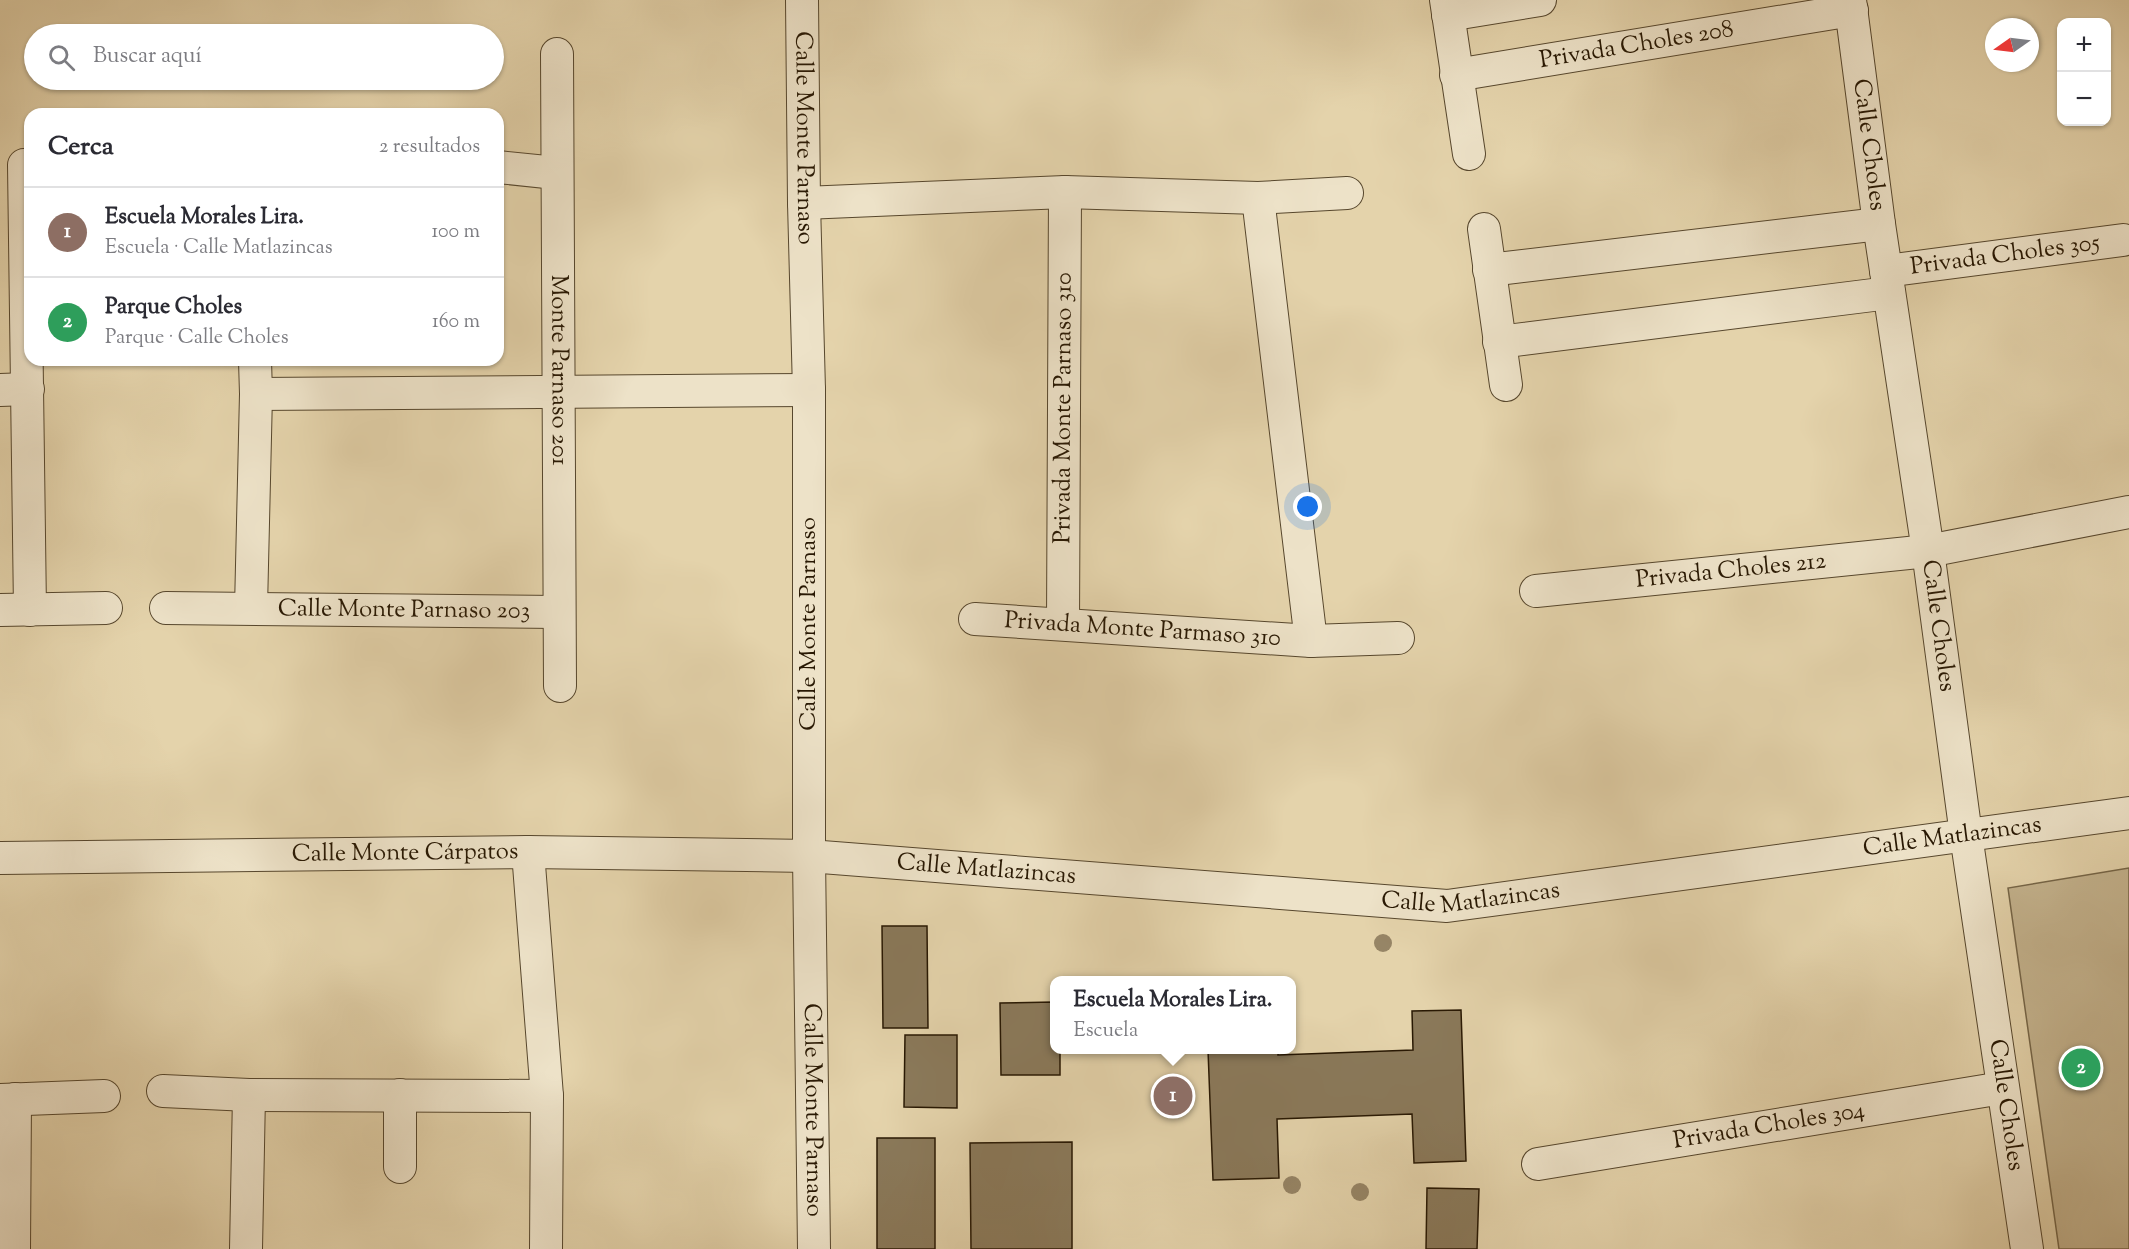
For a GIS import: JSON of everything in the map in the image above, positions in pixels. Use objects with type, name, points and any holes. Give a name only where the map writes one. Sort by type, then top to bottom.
[{"type":"street","name":"Calle Monte Parnaso","points":[[802,0],[809,390],[809,856],[814,1249]]},
{"type":"street","points":[[1468,154],[1447,7],[1540,0]]},
{"type":"street","name":"Privada Choles 208","points":[[1456,75],[1851,5]]},
{"type":"street","name":"Calle Choles","points":[[1851,5],[1887,282],[1928,551],[1966,835],[2026,1249]]},
{"type":"street","name":"Monte Parnaso 201","points":[[557,54],[560,686]]},
{"type":"street","points":[[18,165],[14,390],[15,610],[106,608]]},
{"type":"street","points":[[504,168],[556,173]]},
{"type":"street","points":[[804,203],[1065,192],[1258,198],[1347,193]]},
{"type":"street","name":"Privada Monte Parnaso 310","points":[[1063,624],[1065,192]]},
{"type":"street","name":"Privada Monte Parmaso 310","points":[[1258,198],[1311,641]]},
{"type":"street","points":[[1490,270],[1879,224]]},
{"type":"street","points":[[1484,229],[1506,385]]},
{"type":"street","name":"Privada Choles 305","points":[[1887,282],[2123,240]]},
{"type":"street","points":[[1499,342],[1887,282]]},
{"type":"street","name":"Calle Monte Parnaso 203","points":[[251,608],[255,366]]},
{"type":"street","points":[[256,394],[809,390]]},
{"type":"street","name":"Privada Choles 212","points":[[1536,591],[1928,551],[2129,512]]},
{"type":"street","name":"Calle Monte Parnaso 203","points":[[166,608],[558,612]]},
{"type":"street","name":"Privada Monte Parmaso 310","points":[[975,619],[1311,641],[1398,638]]},
{"type":"street","name":"Calle Matlazincas","points":[[809,856],[1447,906],[2129,813]]},
{"type":"street","points":[[528,852],[547,1096],[546,1249]]},
{"type":"street","name":"Calle Monte Cárpatos","points":[[0,858],[528,852],[809,856]]},
{"type":"street","name":"Privada Choles 304","points":[[1538,1164],[2002,1088]]},
{"type":"street","points":[[163,1091],[249,1095],[547,1096]]},
{"type":"street","points":[[246,1249],[249,1095]]},
{"type":"street","points":[[400,1095],[400,1167]]},
{"type":"street","points":[[14,1249],[7,1100],[104,1096]]},
{"type":"shaded area","points":[[2129,868],[2129,1249],[2059,1249],[2008,888]]},
{"type":"building","points":[[882,926],[927,926],[928,1028],[883,1028]]},
{"type":"building","points":[[1050,1002],[1050,1054],[1060,1054],[1060,1075],[1001,1075],[1000,1003]]},
{"type":"building","points":[[1461,1010],[1466,1161],[1414,1163],[1412,1114],[1277,1119],[1279,1178],[1213,1180],[1208,1054],[1278,1055],[1413,1050],[1412,1011]]},
{"type":"building","points":[[905,1035],[957,1035],[957,1108],[904,1107]]},
{"type":"building","points":[[877,1138],[935,1138],[935,1249],[877,1249]]},
{"type":"building","points":[[1072,1142],[1072,1249],[971,1249],[970,1143]]},
{"type":"building","points":[[1427,1188],[1479,1189],[1477,1249],[1426,1249]]},
{"type":"place","name":"Parque Choles","points":[[2081,1068]]},
{"type":"place","name":"Escuela Morales Lira.","points":[[1173,1096]]}]
